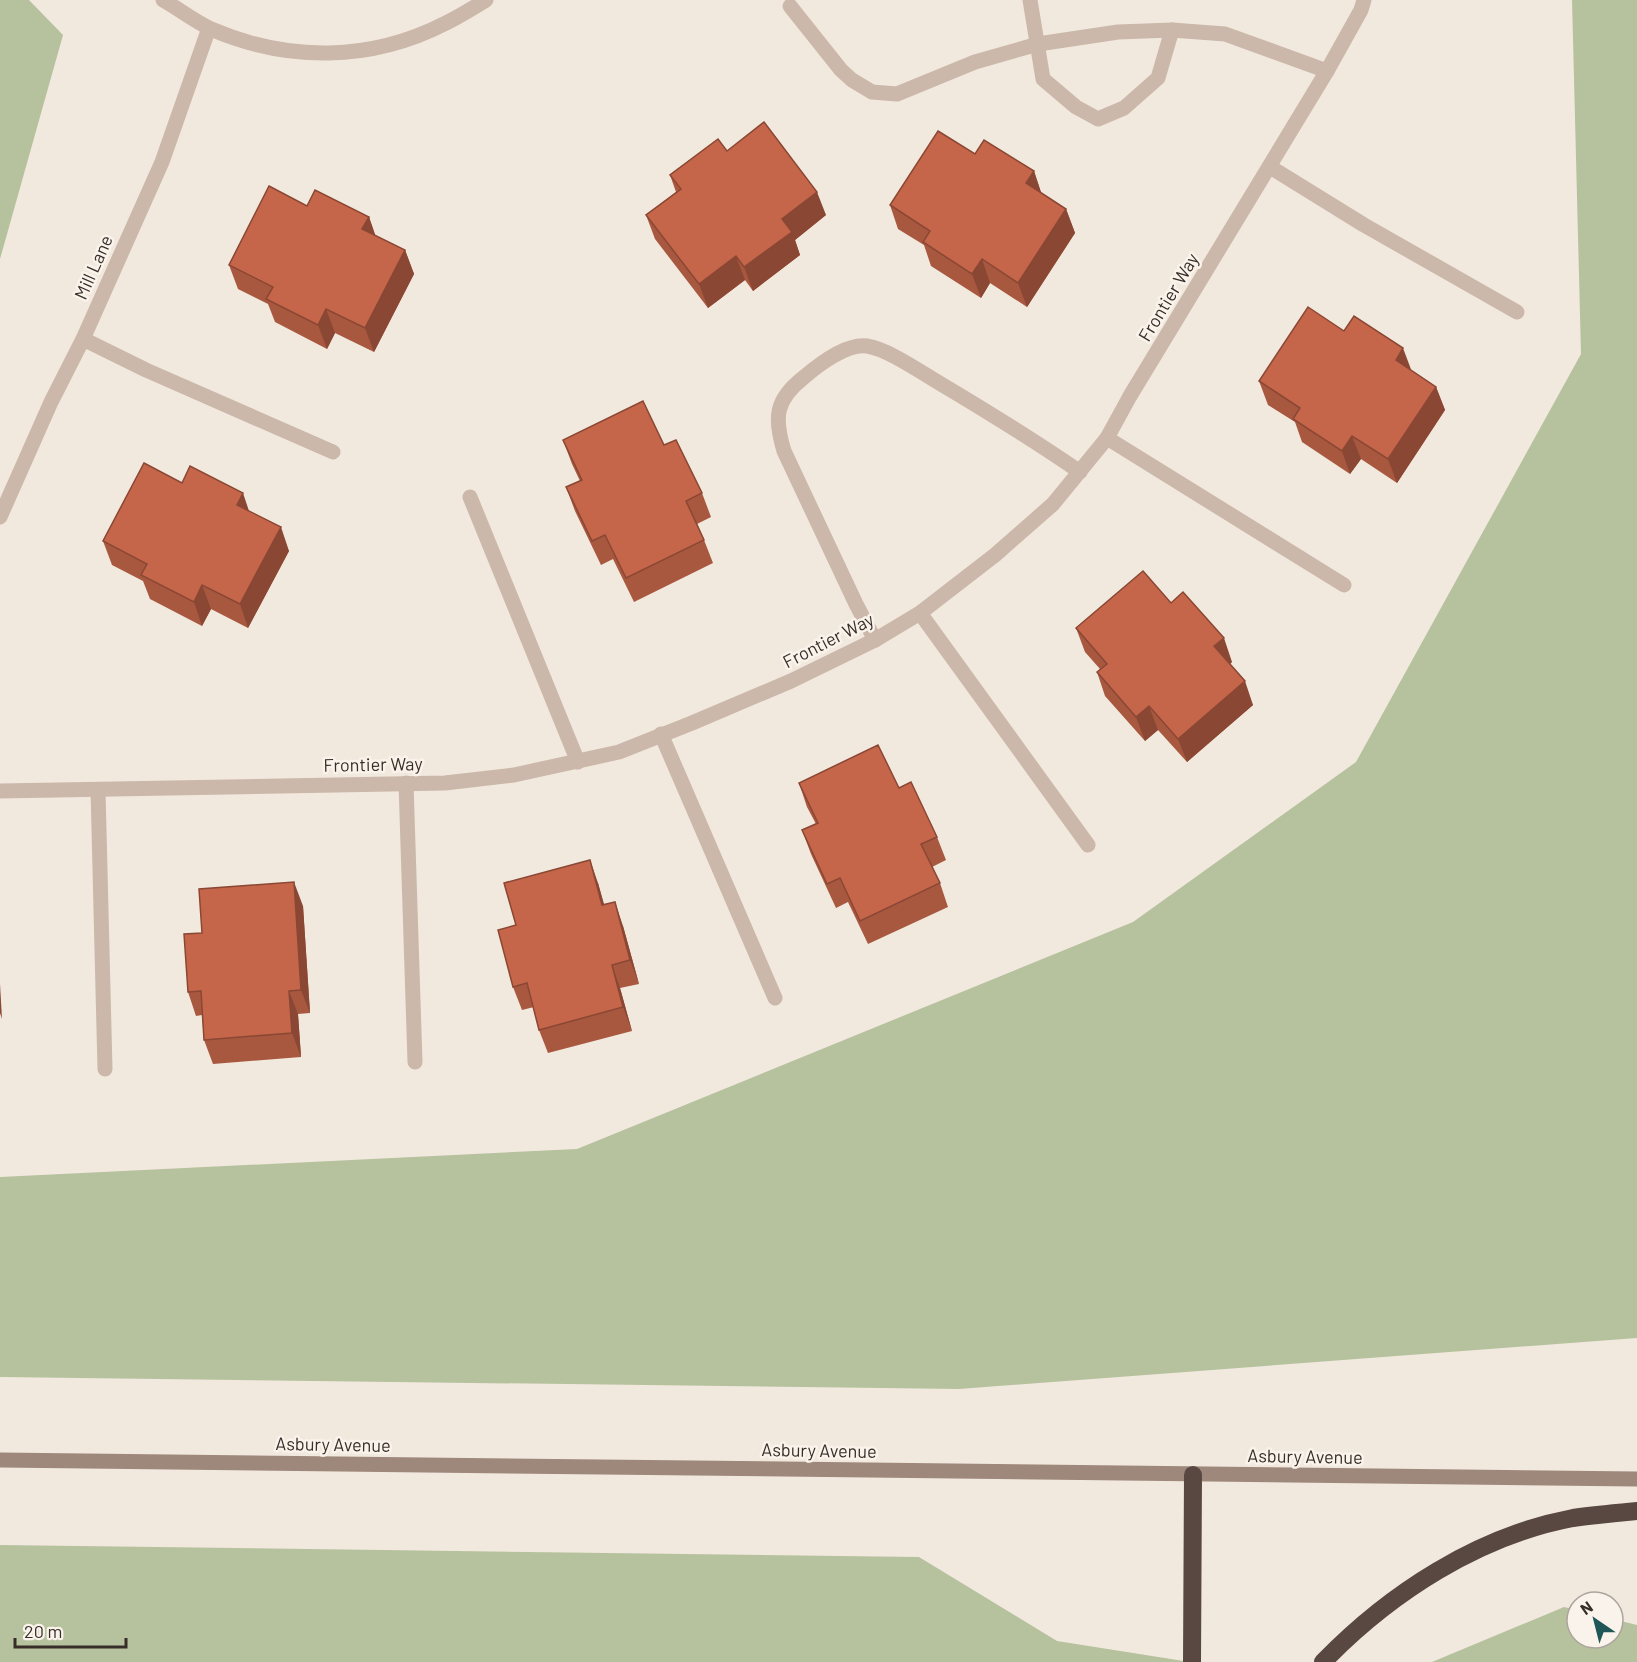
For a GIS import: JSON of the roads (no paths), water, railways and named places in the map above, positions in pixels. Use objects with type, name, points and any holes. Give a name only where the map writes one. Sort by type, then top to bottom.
[{"type":"highway","points":[[1192,1475],[1192,1662]]},
{"type":"highway","points":[[1323,1662],[1348,1636],[1382,1608],[1424,1579],[1462,1558],[1500,1540],[1532,1529],[1573,1518],[1637,1511]]},
{"type":"main road","name":"Asbury Avenue","points":[[0,1460],[1637,1479]]},
{"type":"street","points":[[163,0],[209,28],[260,47],[300,53],[346,53],[397,43],[445,24],[486,0]]},
{"type":"street","points":[[1030,0],[1043,79],[1076,107],[1098,119],[1124,108],[1158,78],[1172,30]]},
{"type":"street","name":"Frontier Way","points":[[0,791],[445,783],[514,775],[618,752],[791,681],[875,640],[920,613],[995,555],[1053,504],[1107,438],[1130,396],[1327,71],[1361,10],[1364,0]]},
{"type":"street","points":[[789,6],[841,70],[872,92],[897,94],[975,62],[1038,44],[1118,32],[1172,30],[1225,34],[1327,71]]},
{"type":"street","name":"Mill Lane","points":[[0,518],[162,162],[209,28]]},
{"type":"street","points":[[1270,167],[1364,225],[1518,312]]},
{"type":"street","points":[[83,339],[146,370],[333,452]]},
{"type":"street","points":[[875,640],[784,450],[779,433],[777,419],[784,396],[801,379],[823,362],[852,347],[868,346],[900,358],[1038,443],[1080,472]]},
{"type":"street","points":[[1107,438],[1344,585]]},
{"type":"street","points":[[470,497],[578,762]]},
{"type":"street","points":[[920,613],[1088,845]]},
{"type":"street","points":[[661,735],[775,998]]},
{"type":"street","points":[[406,783],[415,1062]]},
{"type":"street","points":[[98,790],[105,1069]]}]
